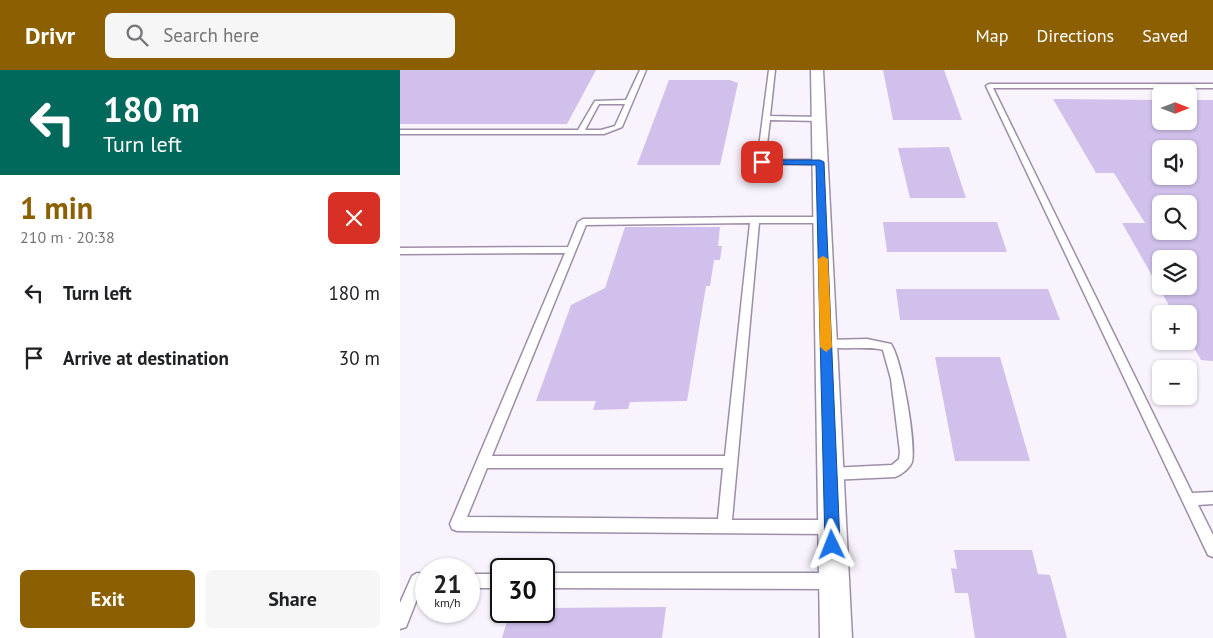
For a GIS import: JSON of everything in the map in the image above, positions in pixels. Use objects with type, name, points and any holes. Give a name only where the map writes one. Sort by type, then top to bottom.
[{"type":"street","points":[[817,70],[836,638]]},
{"type":"lane","points":[[400,132],[601,132],[618,127],[643,70]]},
{"type":"lane","points":[[772,70],[762,162],[820,162]]},
{"type":"lane","points":[[1213,86],[989,86],[1190,498],[1213,550]]},
{"type":"lane","points":[[580,132],[597,102],[629,102]]},
{"type":"lane","points":[[766,118],[818,119]]},
{"type":"lane","points":[[724,526],[755,220]]},
{"type":"lane","points":[[822,220],[583,222],[457,524],[832,527]]},
{"type":"lane","points":[[400,251],[572,250]]},
{"type":"lane","points":[[826,344],[874,344],[886,347],[892,352],[896,369],[906,452],[905,462],[895,471],[830,474]]},
{"type":"lane","points":[[483,462],[730,462]]},
{"type":"lane","points":[[1190,498],[1213,498]]},
{"type":"lane","points":[[555,581],[834,581]]},
{"type":"lane","points":[[400,621],[415,587]]},
{"type":"building","points":[[400,70],[596,70],[567,124],[400,124]]},
{"type":"building","points":[[883,70],[944,70],[962,120],[893,120]]},
{"type":"building","points":[[669,80],[730,80],[738,83],[720,165],[637,165]]},
{"type":"building","points":[[1053,99],[1152,100],[1152,130],[1198,130],[1198,100],[1213,100],[1213,361],[1201,360],[1195,350],[1197,350],[1197,305],[1169,305],[1163,295],[1197,295],[1197,250],[1152,250],[1152,276],[1122,223],[1145,223],[1114,173],[1096,173]]},
{"type":"building","points":[[949,147],[966,198],[910,198],[898,148]]},
{"type":"building","points":[[883,222],[997,222],[1007,252],[887,252]]},
{"type":"building","points":[[625,227],[720,227],[718,246],[722,246],[720,260],[714,260],[710,286],[706,286],[687,401],[630,402],[628,409],[593,410],[596,401],[536,401],[571,305],[605,288]]},
{"type":"building","points":[[896,289],[1048,289],[1060,320],[900,320]]},
{"type":"building","points":[[935,357],[1000,357],[1030,461],[955,461]]},
{"type":"building","points":[[954,550],[1032,550],[1038,574],[1050,575],[1067,638],[975,638],[968,593],[955,593],[951,568],[957,569]]},
{"type":"building","points":[[666,607],[662,638],[502,638],[506,623],[555,623],[555,608]]},
{"type":"slow traffic","points":[[823,259],[826,347]]},
{"type":"route","points":[[762,162],[820,162],[832,545]]}]
